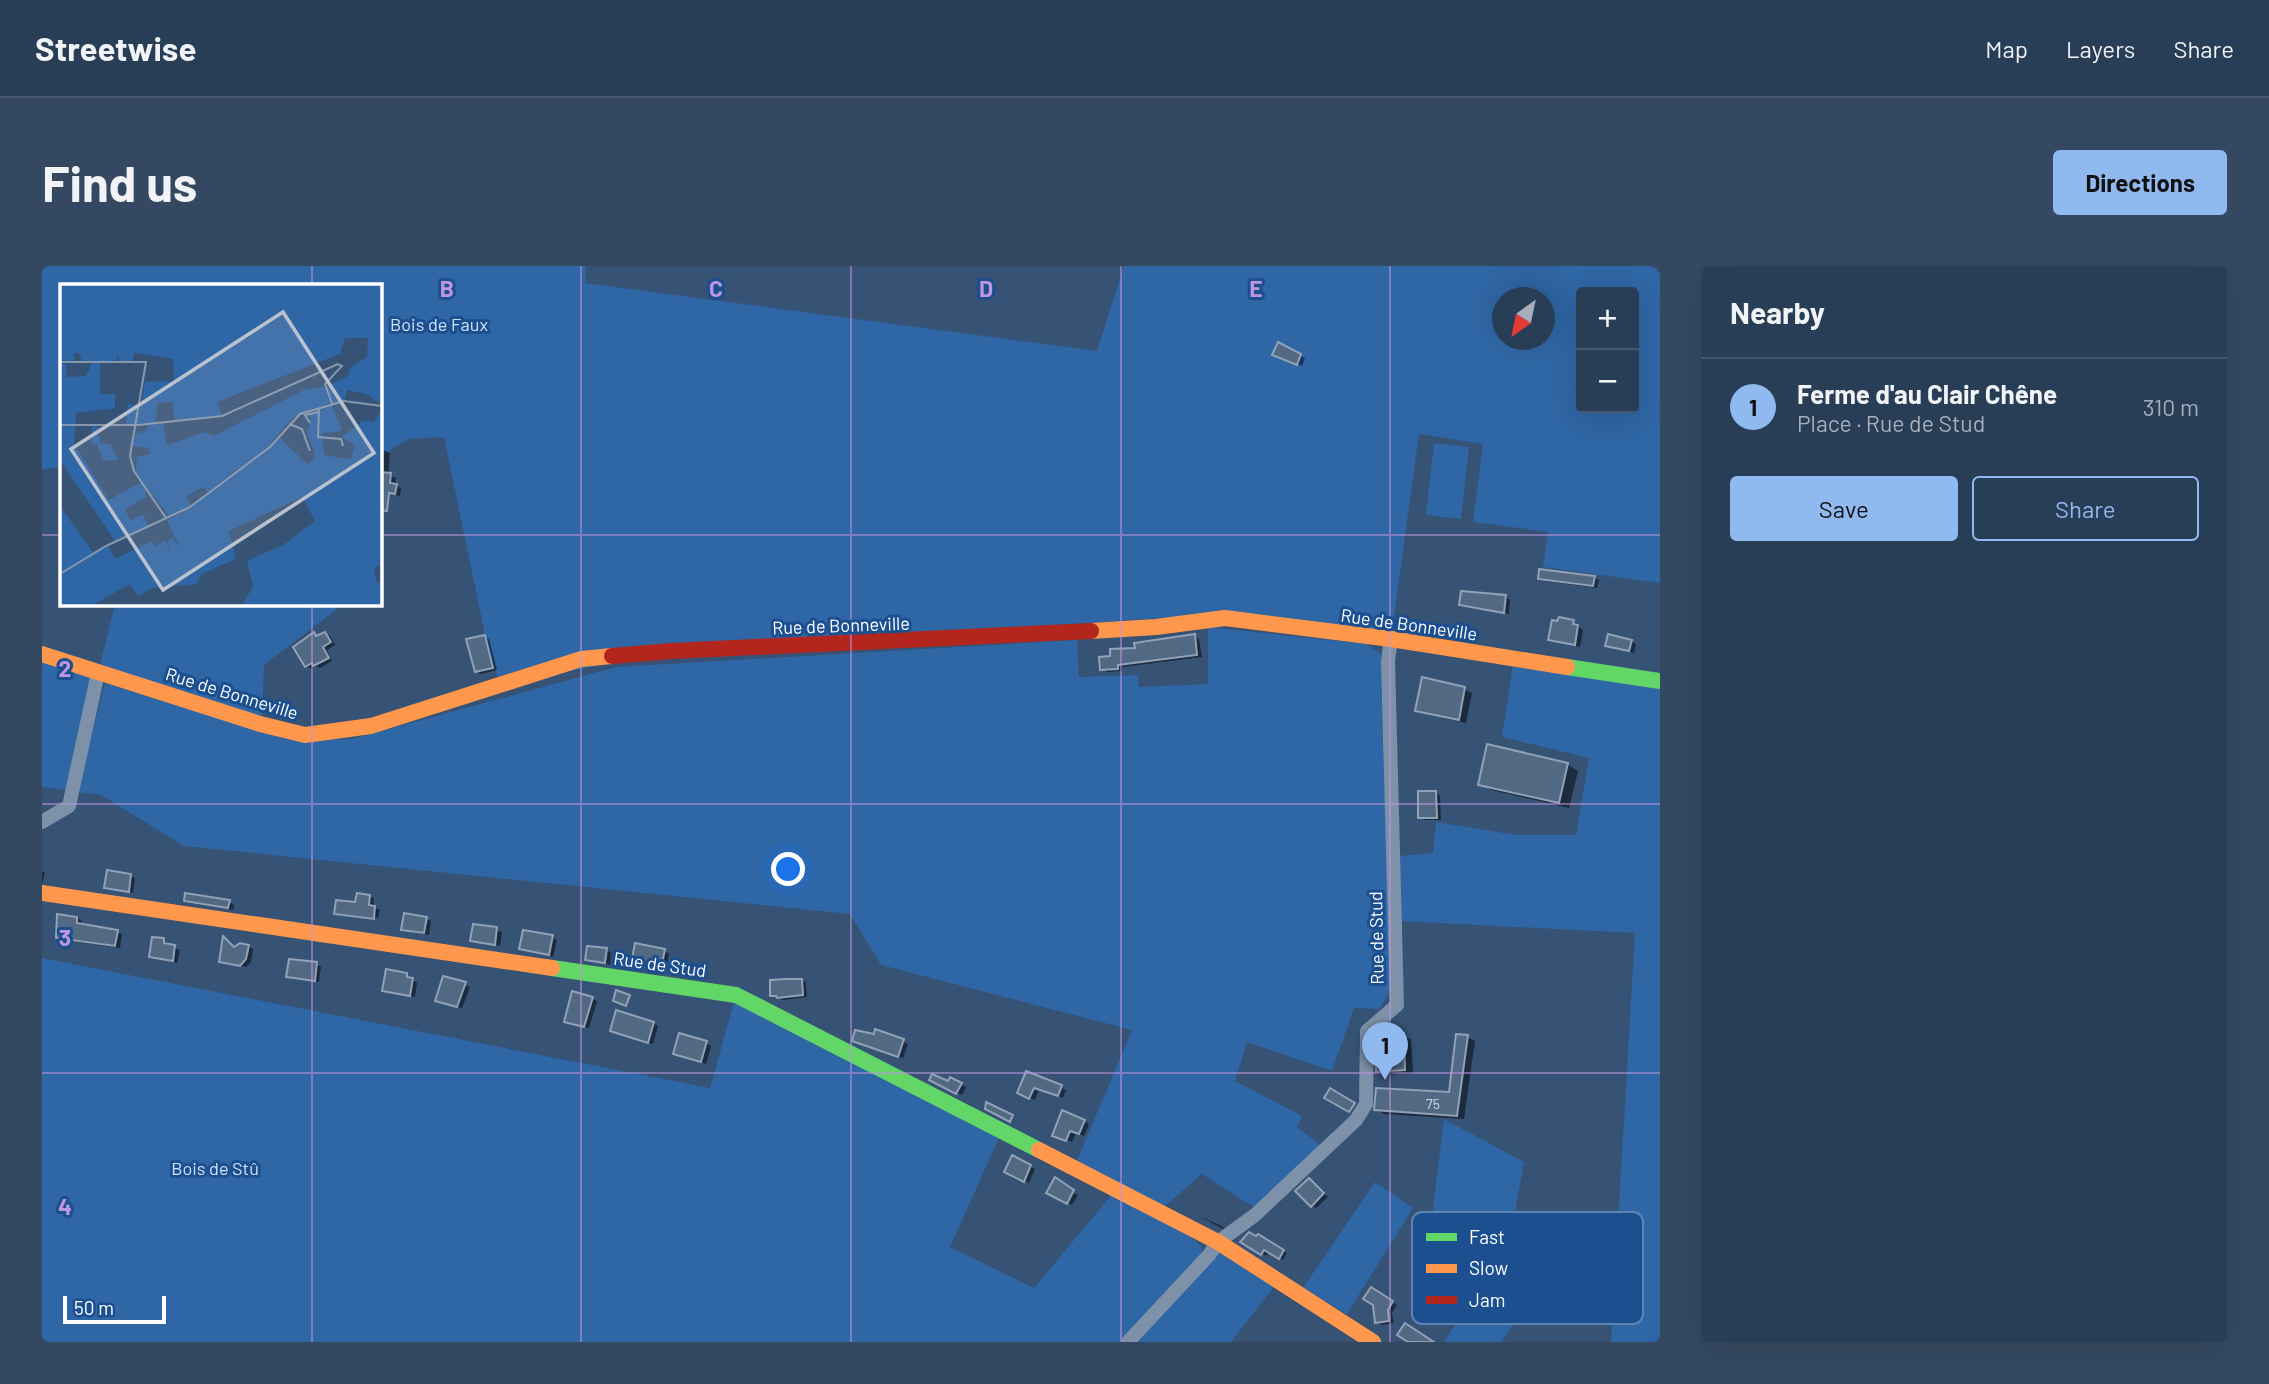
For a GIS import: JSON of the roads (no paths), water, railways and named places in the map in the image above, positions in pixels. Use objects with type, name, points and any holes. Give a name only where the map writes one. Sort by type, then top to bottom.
[{"type":"street","name":"Rue de Bonneville","points":[[42,654],[260,724],[305,735],[372,726],[581,659],[671,651],[981,638],[1156,627],[1225,618],[1391,639],[1660,681]]},
{"type":"street","name":"Rue de Stud","points":[[1128,1342],[1218,1242],[1255,1215],[1356,1120],[1366,1104],[1367,1031],[1397,1005],[1388,661],[1391,639]]},
{"type":"street","points":[[42,822],[69,806],[98,673]]},
{"type":"street","name":"Rue de Stud","points":[[42,893],[736,995],[1218,1242],[1373,1342]]},
{"type":"place","name":"Ferme d'au Clair Chêne","points":[[1385,1080]]},
{"type":"park label","name":"Bois de Faux","points":[[439,324]]},
{"type":"park label","name":"Bois de Stû","points":[[215,1168]]}]
